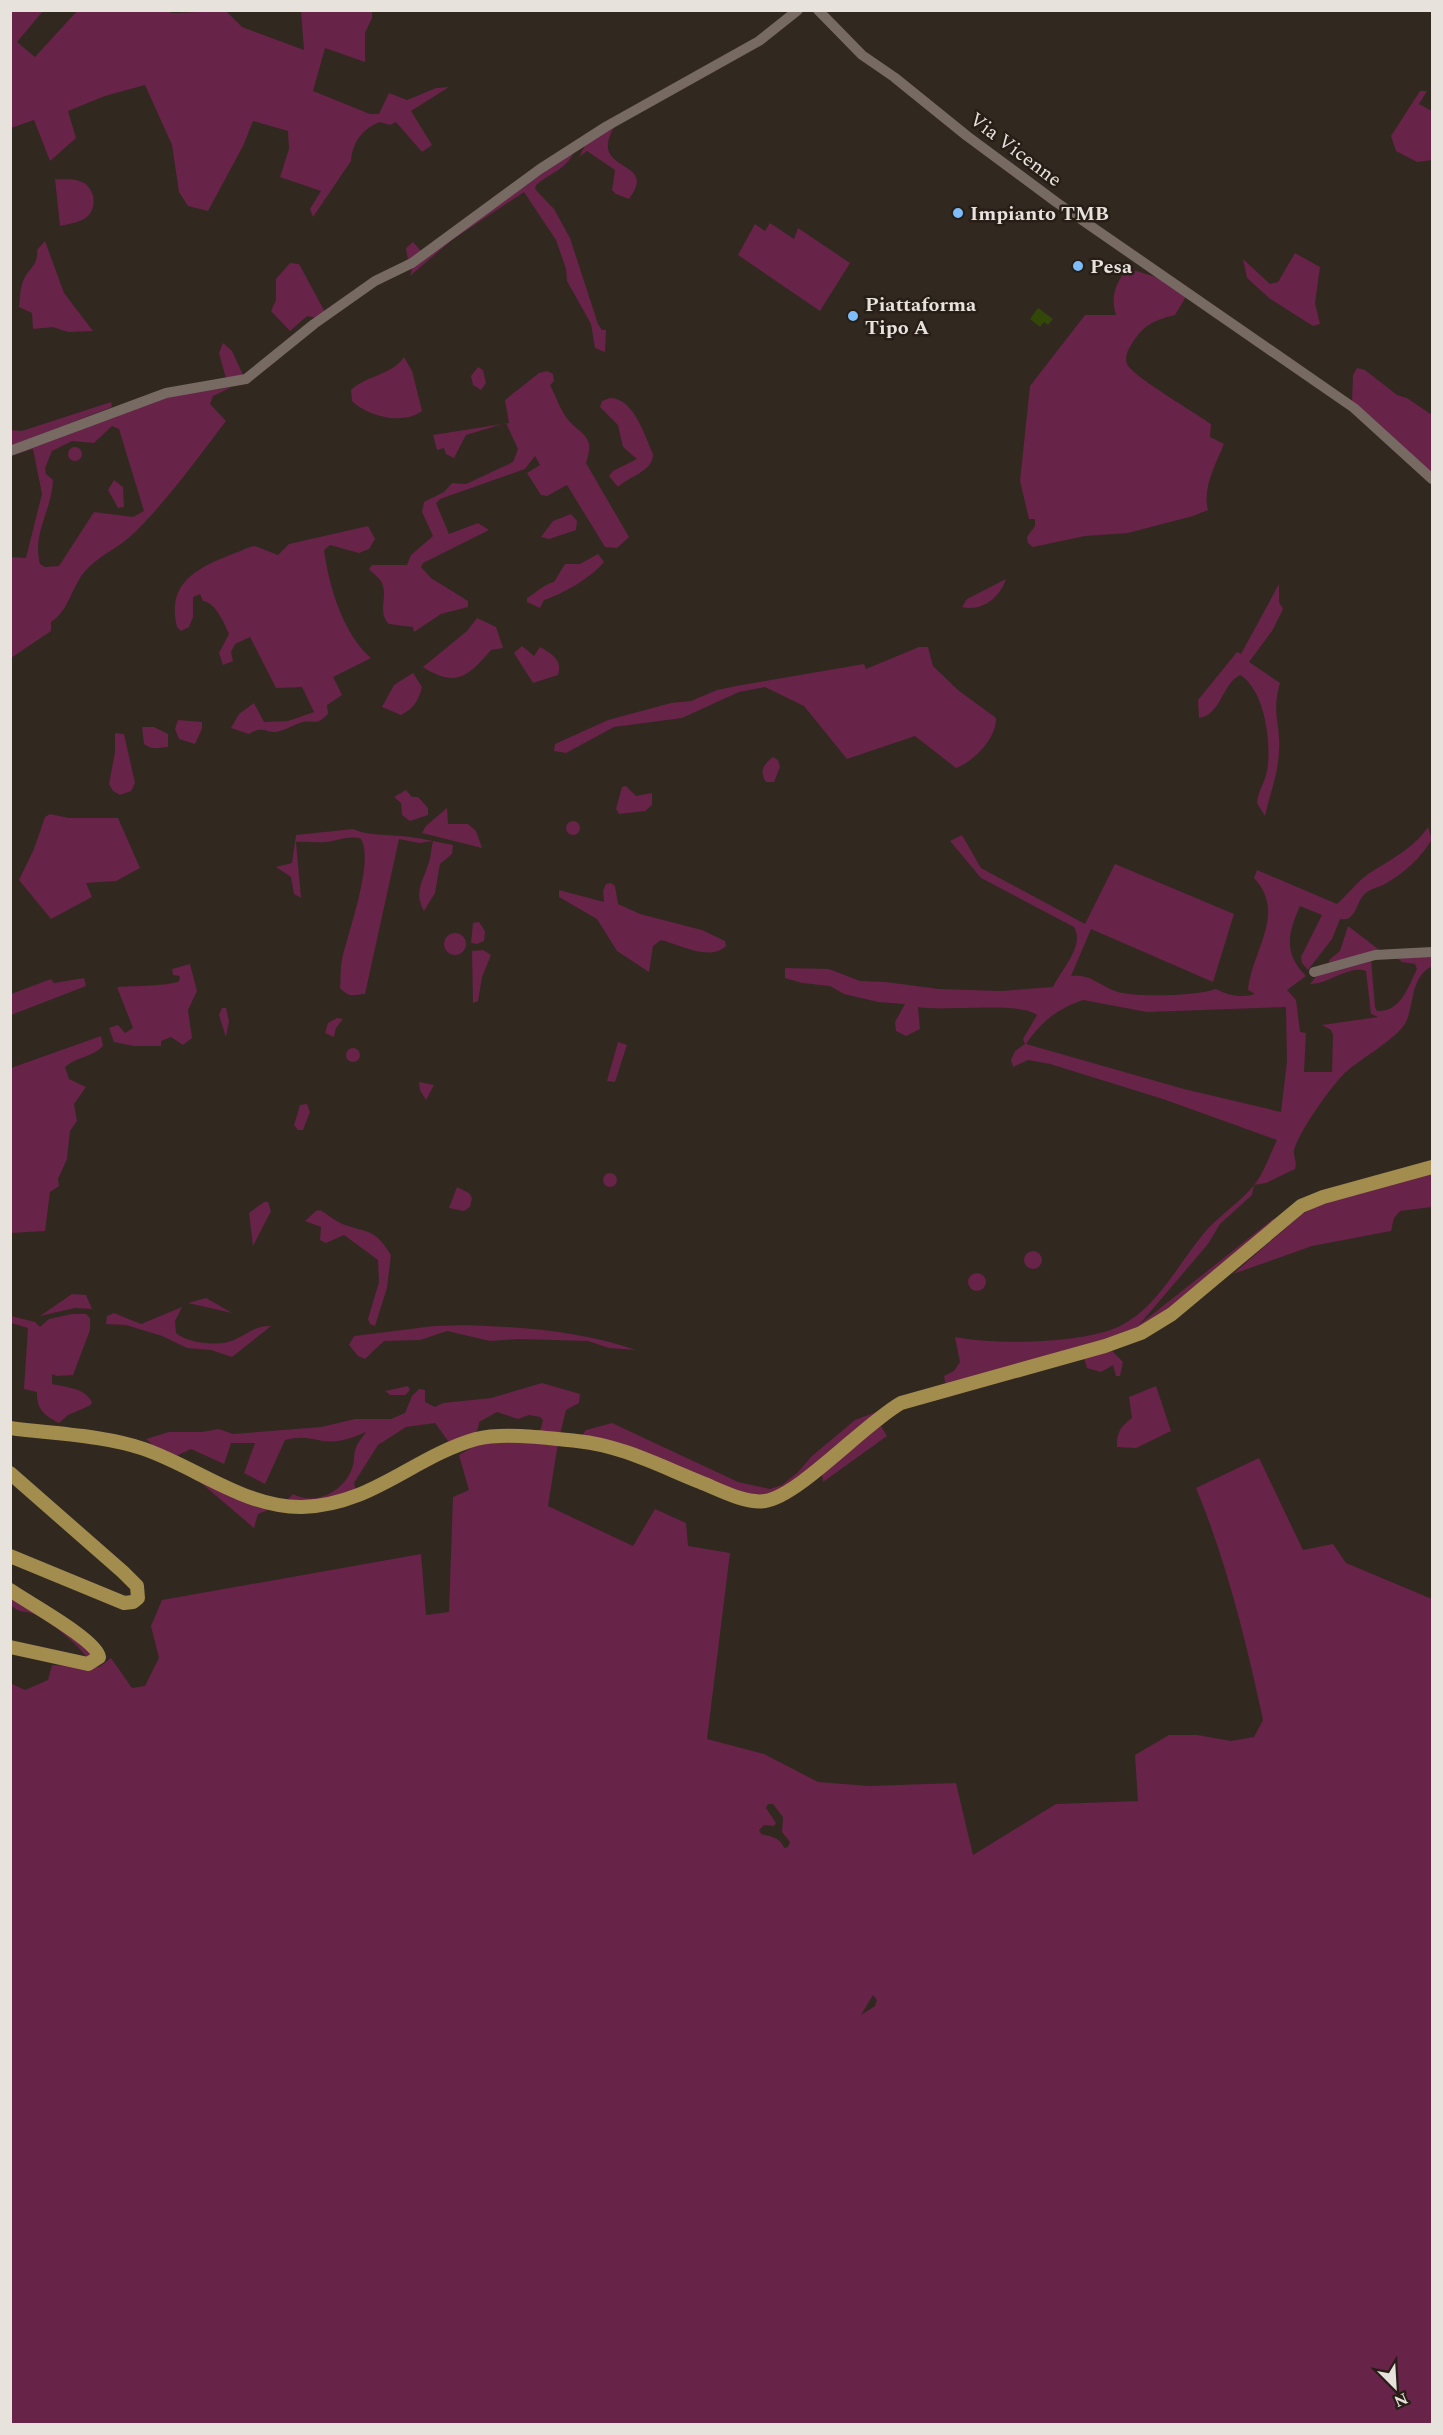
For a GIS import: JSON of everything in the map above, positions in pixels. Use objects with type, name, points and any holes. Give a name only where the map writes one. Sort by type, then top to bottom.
[{"type":"main road","points":[[10,1428],[141,1448],[255,1499],[294,1507],[331,1504],[357,1498],[457,1446],[479,1438],[505,1437],[577,1441],[611,1447],[734,1495],[765,1501],[790,1490],[880,1415],[901,1403],[1105,1346],[1141,1333],[1172,1314],[1301,1206],[1323,1197],[1432,1167]]},
{"type":"main road","points":[[10,1473],[123,1572],[137,1586],[138,1598],[133,1602],[124,1603],[10,1556]]},
{"type":"main road","points":[[10,1590],[84,1639],[97,1650],[99,1657],[88,1664],[10,1647]]},
{"type":"street","points":[[10,451],[166,393],[246,379],[322,318],[375,281],[412,263],[540,169],[608,126],[759,41],[798,10]]},
{"type":"street","name":"Via Vicenne","points":[[818,10],[862,54],[967,136],[1056,202],[1352,407],[1432,479]]},
{"type":"street","points":[[1314,972],[1375,955],[1432,952]]},
{"type":"shaded area","points":[[11,11],[43,11],[17,42],[35,57],[77,11],[168,11],[172,13],[226,11],[242,27],[304,50],[301,11],[372,11],[372,18],[365,33],[365,62],[325,48],[313,91],[370,114],[379,114],[389,93],[407,100],[436,88],[449,87],[411,111],[432,145],[422,152],[396,122],[390,125],[380,122],[368,128],[356,142],[351,161],[313,217],[310,209],[321,191],[280,177],[289,149],[288,131],[253,121],[243,146],[208,211],[188,206],[179,192],[172,145],[145,85],[105,96],[68,111],[76,138],[50,161],[34,120],[11,128]]},
{"type":"shaded area","points":[[1420,91],[1427,91],[1419,104],[1432,111],[1432,160],[1417,162],[1396,151],[1391,136]]},
{"type":"shaded area","points":[[615,126],[608,141],[609,152],[636,177],[636,186],[629,199],[612,190],[615,170],[587,151],[579,157],[586,144]]},
{"type":"shaded area","points":[[575,150],[568,162],[536,185],[535,189],[554,209],[570,238],[598,324],[602,330],[606,330],[605,352],[595,348],[591,324],[567,281],[566,269],[556,240],[524,192],[452,240],[410,276],[413,266]]},
{"type":"shaded area","points":[[55,179],[70,179],[85,183],[94,198],[89,215],[78,222],[60,226]]},
{"type":"shaded area","points":[[770,223],[794,239],[798,228],[850,263],[820,311],[738,255],[755,224],[765,231]]},
{"type":"shaded area","points":[[45,241],[64,293],[93,331],[68,332],[53,327],[33,329],[32,313],[19,307],[23,281],[35,264],[37,250]]},
{"type":"shaded area","points":[[413,242],[422,252],[408,260],[406,248]]},
{"type":"shaded area","points":[[1295,253],[1320,267],[1315,303],[1320,324],[1313,326],[1269,298],[1247,278],[1243,259],[1270,284],[1278,282]]},
{"type":"shaded area","points":[[290,263],[299,264],[325,312],[317,318],[307,316],[290,331],[271,311],[276,300],[276,279]]},
{"type":"shaded area","points":[[1127,268],[1159,278],[1187,295],[1175,315],[1156,321],[1137,336],[1129,349],[1126,361],[1131,370],[1140,377],[1211,424],[1210,437],[1224,444],[1208,485],[1208,510],[1128,533],[1085,536],[1033,547],[1028,543],[1027,537],[1035,526],[1035,519],[1029,519],[1020,481],[1030,386],[1085,315],[1116,315],[1115,290]]},
{"type":"shaded area","points":[[1038,308],[1053,319],[1048,325],[1044,322],[1040,327],[1030,319]]},
{"type":"shaded area","points":[[223,343],[232,351],[244,377],[227,382],[219,353]]},
{"type":"shaded area","points":[[404,357],[412,371],[422,411],[406,418],[386,417],[367,411],[352,401],[351,390],[364,381],[393,368]]},
{"type":"shaded area","points":[[478,367],[483,370],[486,383],[481,390],[473,385],[471,376]]},
{"type":"shaded area","points":[[1357,368],[1365,370],[1397,395],[1407,398],[1432,415],[1432,475],[1352,402],[1353,375]]},
{"type":"shaded area","points":[[547,371],[553,374],[554,381],[550,385],[562,410],[568,420],[588,440],[586,463],[629,537],[617,548],[605,547],[567,485],[547,496],[541,495],[527,473],[540,465],[535,456],[525,469],[440,499],[436,503],[449,534],[478,523],[489,530],[423,563],[421,567],[431,578],[468,601],[468,607],[441,614],[414,632],[413,627],[389,624],[383,610],[382,583],[369,569],[372,565],[407,565],[411,555],[433,536],[422,512],[424,502],[444,492],[452,483],[466,484],[513,462],[518,449],[506,423],[509,423],[505,400],[539,373]]},
{"type":"shaded area","points":[[232,387],[213,396],[210,404],[226,421],[170,494],[133,534],[94,562],[83,574],[63,610],[51,622],[51,631],[11,658],[11,557],[26,558],[42,494],[33,449],[14,455],[38,443],[161,398]],"holes":[[[112,426],[119,429],[144,511],[133,517],[94,512],[59,566],[45,567],[40,564],[38,552],[40,532],[52,491],[53,480],[46,474],[45,468],[52,451],[72,441],[94,443]]]},
{"type":"shaded area","points":[[610,398],[618,399],[632,411],[653,454],[652,460],[645,469],[618,487],[609,476],[613,471],[637,459],[623,447],[618,425],[600,407],[602,401]]},
{"type":"shaded area","points":[[111,402],[112,407],[11,446],[10,430],[22,431]]},
{"type":"shaded area","points":[[503,424],[466,435],[454,458],[446,454],[444,448],[437,450],[433,435]]},
{"type":"shaded area","points":[[72,447],[78,447],[82,454],[78,461],[72,461],[68,457],[68,451]]},
{"type":"shaded area","points":[[114,480],[123,487],[124,507],[118,508],[108,490]]},
{"type":"shaded area","points":[[571,514],[577,521],[576,530],[549,539],[541,537],[553,521]]},
{"type":"shaded area","points":[[368,526],[375,539],[369,549],[359,553],[330,545],[324,550],[334,594],[345,623],[361,648],[371,658],[333,677],[342,695],[327,705],[328,714],[321,720],[303,722],[276,732],[258,730],[249,734],[231,728],[239,714],[254,703],[264,722],[288,721],[314,712],[302,687],[276,688],[250,637],[235,644],[231,652],[233,661],[223,665],[219,653],[229,634],[216,609],[203,601],[200,594],[193,597],[193,617],[189,627],[181,631],[177,627],[175,609],[178,594],[184,583],[207,565],[250,547],[255,546],[278,555],[289,544]]},
{"type":"shaded area","points":[[598,554],[604,562],[585,579],[544,600],[540,608],[527,602],[527,598],[554,582],[565,564],[580,564]]},
{"type":"shaded area","points":[[1006,579],[999,592],[989,602],[976,607],[962,607],[967,599]]},
{"type":"shaded area","points":[[1279,584],[1279,602],[1283,609],[1272,631],[1249,662],[1280,683],[1276,703],[1278,760],[1265,816],[1257,803],[1267,771],[1267,733],[1261,705],[1249,682],[1240,675],[1234,679],[1212,711],[1199,718],[1198,700],[1237,652],[1241,654]]},
{"type":"shaded area","points":[[477,618],[496,627],[503,648],[491,650],[469,672],[454,678],[435,674],[423,667],[467,631]]},
{"type":"shaded area","points":[[522,646],[534,656],[540,647],[552,655],[558,661],[558,675],[533,683],[514,653]]},
{"type":"shaded area","points":[[919,647],[928,647],[933,666],[958,690],[996,718],[993,733],[983,748],[970,760],[956,768],[915,736],[847,759],[804,706],[765,687],[739,692],[682,718],[614,727],[566,753],[554,751],[555,744],[608,720],[671,703],[691,701],[717,690],[736,686],[864,664],[866,669]]},
{"type":"shaded area","points":[[413,673],[422,687],[412,707],[401,715],[382,707],[394,685]]},
{"type":"shaded area","points":[[178,720],[202,722],[202,729],[195,744],[179,739],[175,729]]},
{"type":"shaded area","points":[[142,727],[154,727],[168,734],[168,747],[152,748],[144,744]]},
{"type":"shaded area","points":[[115,733],[124,734],[135,783],[131,791],[120,795],[113,791],[109,784],[115,752]]},
{"type":"shaded area","points":[[773,757],[778,760],[780,767],[774,782],[766,782],[763,768]]},
{"type":"shaded area","points":[[626,786],[636,796],[652,793],[652,805],[645,811],[619,814],[616,809],[622,787]]},
{"type":"shaded area","points":[[406,790],[412,797],[418,797],[428,808],[428,815],[410,821],[402,815],[401,803],[394,797]]},
{"type":"shaded area","points":[[447,808],[448,824],[468,824],[476,831],[482,848],[422,833],[426,826]]},
{"type":"shaded area","points":[[50,814],[69,818],[118,818],[140,868],[116,881],[86,883],[92,897],[51,919],[19,880],[34,849],[45,817]]},
{"type":"shaded area","points":[[573,821],[578,823],[580,828],[578,833],[573,835],[568,833],[566,828],[568,823]]},
{"type":"shaded area","points":[[1428,827],[1432,839],[1423,852],[1399,875],[1367,892],[1350,917],[1340,919],[1332,939],[1308,970],[1302,963],[1301,957],[1322,915],[1300,906],[1290,942],[1294,959],[1306,976],[1287,990],[1296,1000],[1300,1032],[1306,1033],[1304,1072],[1332,1072],[1333,1035],[1331,1030],[1322,1025],[1378,1017],[1371,1014],[1366,971],[1352,971],[1324,982],[1310,984],[1318,974],[1371,959],[1377,1011],[1385,1010],[1398,1003],[1417,969],[1415,964],[1402,962],[1396,957],[1432,955],[1432,966],[1425,971],[1416,984],[1409,1014],[1402,1028],[1346,1072],[1316,1110],[1296,1145],[1295,1169],[1266,1183],[1254,1185],[1277,1140],[1163,1099],[1050,1064],[1028,1060],[1013,1067],[1011,1060],[1015,1051],[1025,1044],[1023,1039],[1037,1015],[1015,1009],[918,1007],[920,1029],[906,1036],[896,1031],[895,1022],[905,1004],[878,1002],[844,994],[830,986],[802,983],[785,978],[785,968],[829,969],[860,981],[939,989],[1001,991],[1053,987],[1075,949],[1077,934],[1074,927],[981,878],[950,841],[962,835],[981,868],[1085,924],[1115,864],[1234,914],[1213,982],[1091,929],[1071,976],[1078,975],[1116,991],[1132,994],[1183,994],[1216,989],[1235,996],[1255,994],[1248,990],[1268,918],[1268,905],[1263,891],[1254,878],[1257,870],[1337,904],[1364,877],[1409,847]],"holes":[[[1083,1000],[1147,1012],[1286,1007],[1287,1061],[1281,1112],[1184,1089],[1026,1044],[1051,1017],[1065,1007]]]},
{"type":"shaded area","points":[[353,829],[370,834],[413,837],[433,841],[419,843],[399,839],[365,994],[349,995],[340,988],[342,960],[363,879],[364,848],[360,838],[296,842],[301,898],[294,894],[291,877],[276,867],[292,863],[296,835]]},
{"type":"shaded area","points":[[433,841],[453,845],[452,854],[440,864],[435,893],[424,911],[419,893]]},
{"type":"shaded area","points":[[611,883],[615,886],[618,904],[640,914],[702,930],[725,941],[726,946],[719,950],[703,952],[661,940],[653,946],[649,972],[617,951],[597,919],[559,897],[559,890],[604,902],[603,891],[606,884]]},
{"type":"shaded area","points":[[479,922],[485,931],[484,941],[477,944],[471,943],[473,923]]},
{"type":"shaded area","points":[[1348,926],[1382,952],[1330,966],[1329,960],[1340,951]]},
{"type":"shaded area","points":[[455,933],[463,936],[466,944],[463,952],[455,955],[447,952],[444,944],[447,936]]},
{"type":"shaded area","points":[[483,950],[491,955],[482,977],[478,1001],[473,1003],[472,951]]},
{"type":"shaded area","points":[[190,964],[197,991],[188,1010],[192,1038],[183,1045],[171,1037],[161,1041],[161,1046],[134,1046],[114,1042],[109,1028],[118,1025],[125,1033],[133,1028],[117,987],[175,983],[179,981],[180,976],[173,975],[172,969]]},
{"type":"shaded area","points":[[84,978],[86,986],[11,1015],[11,994],[51,979],[54,983]]},
{"type":"shaded area","points":[[222,1008],[226,1008],[229,1021],[226,1037],[219,1015]]},
{"type":"shaded area","points":[[337,1018],[343,1019],[336,1028],[334,1037],[325,1033],[328,1023]]},
{"type":"shaded area","points":[[101,1036],[103,1046],[99,1050],[65,1067],[69,1079],[86,1087],[74,1104],[77,1121],[70,1131],[67,1159],[58,1179],[59,1186],[50,1192],[45,1231],[11,1233],[11,1068]]},
{"type":"shaded area","points":[[618,1042],[627,1045],[615,1082],[607,1081]]},
{"type":"shaded area","points":[[353,1048],[358,1050],[360,1055],[358,1060],[353,1062],[348,1060],[346,1055],[348,1050]]},
{"type":"shaded area","points":[[419,1082],[434,1085],[426,1100],[420,1090]]},
{"type":"shaded area","points":[[307,1104],[310,1112],[303,1130],[298,1130],[294,1125],[300,1105]]},
{"type":"shaded area","points":[[1432,1172],[1432,1207],[1400,1211],[1394,1218],[1391,1231],[1312,1246],[1233,1274],[1302,1214],[1325,1202]]},
{"type":"shaded area","points":[[607,1173],[613,1173],[617,1180],[613,1187],[607,1187],[603,1183],[603,1177]]},
{"type":"shaded area","points":[[1254,1185],[1252,1195],[1220,1224],[1208,1244],[1139,1325],[1273,1219],[1279,1219],[1152,1325],[946,1386],[944,1376],[954,1371],[960,1362],[955,1337],[1016,1342],[1064,1339],[1106,1331],[1135,1317],[1167,1283],[1210,1227]]},
{"type":"shaded area","points":[[457,1187],[469,1193],[472,1198],[470,1207],[464,1211],[449,1208]]},
{"type":"shaded area","points":[[264,1202],[268,1202],[271,1211],[253,1246],[249,1213]]},
{"type":"shaded area","points":[[320,1210],[342,1224],[376,1236],[391,1255],[387,1288],[375,1326],[370,1324],[368,1319],[379,1282],[378,1260],[344,1235],[326,1243],[320,1240],[321,1227],[305,1221]]},
{"type":"shaded area","points":[[1029,1251],[1037,1251],[1042,1256],[1040,1267],[1029,1269],[1024,1264],[1024,1256]]},
{"type":"shaded area","points":[[977,1273],[983,1276],[986,1282],[983,1288],[977,1291],[971,1288],[968,1282],[971,1276]]},
{"type":"shaded area","points":[[72,1294],[86,1295],[92,1309],[75,1308],[40,1316]]},
{"type":"shaded area","points":[[206,1298],[232,1313],[188,1303]]},
{"type":"shaded area","points":[[182,1307],[175,1321],[176,1333],[197,1342],[222,1343],[236,1339],[257,1328],[271,1326],[232,1357],[211,1350],[187,1348],[162,1336],[126,1325],[106,1324],[107,1316],[114,1313],[141,1324]]},
{"type":"shaded area","points":[[72,1314],[86,1314],[90,1318],[90,1330],[73,1375],[52,1374],[52,1384],[81,1391],[92,1403],[68,1415],[59,1423],[42,1411],[38,1403],[37,1392],[24,1389],[28,1328],[11,1323],[11,1316],[35,1322],[40,1327],[49,1319]]},
{"type":"shaded area","points":[[465,1325],[573,1334],[636,1350],[609,1348],[588,1341],[518,1339],[490,1341],[447,1331],[420,1340],[384,1341],[365,1359],[358,1356],[349,1345],[354,1336],[434,1326]]},
{"type":"shaded area","points":[[1111,1350],[1123,1362],[1120,1376],[1116,1376],[1113,1365],[1101,1372],[1087,1368],[1084,1358]]},
{"type":"shaded area","points":[[542,1383],[580,1394],[579,1403],[566,1410],[560,1434],[539,1436],[543,1420],[540,1417],[529,1415],[518,1419],[497,1412],[479,1422],[473,1435],[451,1445],[435,1423],[406,1427],[378,1445],[354,1483],[356,1491],[335,1501],[286,1501],[293,1494],[319,1498],[341,1485],[351,1471],[357,1446],[366,1432],[334,1441],[304,1438],[285,1440],[265,1484],[244,1473],[255,1443],[231,1443],[224,1464],[191,1449],[174,1457],[155,1447],[146,1439],[169,1432],[202,1432],[219,1429],[233,1434],[321,1427],[355,1419],[391,1419],[405,1413],[412,1396],[419,1389],[425,1390],[425,1402],[435,1407],[443,1403],[491,1398]]},
{"type":"shaded area","points":[[408,1386],[410,1390],[405,1395],[390,1395],[385,1391]]},
{"type":"shaded area","points":[[1156,1386],[1171,1431],[1136,1448],[1117,1447],[1120,1430],[1132,1418],[1129,1397]]},
{"type":"shaded area","points":[[884,1409],[779,1496],[750,1498],[580,1438],[586,1430],[612,1423],[738,1482],[770,1489],[782,1485],[855,1420]]},
{"type":"shaded area","points":[[879,1423],[887,1436],[823,1482],[822,1474]]},
{"type":"shaded area","points":[[506,1440],[558,1443],[548,1506],[633,1546],[655,1509],[686,1523],[688,1546],[730,1553],[707,1739],[764,1754],[818,1782],[869,1786],[956,1783],[973,1855],[1056,1804],[1138,1801],[1135,1755],[1169,1735],[1197,1735],[1231,1741],[1254,1737],[1263,1720],[1250,1661],[1217,1545],[1196,1488],[1259,1458],[1303,1550],[1333,1544],[1346,1563],[1432,1599],[1432,2424],[11,2424],[10,1683],[25,1690],[48,1680],[52,1665],[99,1667],[111,1658],[132,1688],[145,1686],[159,1658],[151,1626],[162,1600],[421,1554],[426,1615],[449,1612],[453,1497],[469,1490],[459,1455],[476,1445]],"holes":[[[768,1804],[773,1804],[783,1817],[782,1832],[790,1842],[788,1847],[784,1848],[778,1840],[761,1834],[759,1830],[764,1825],[774,1826],[776,1823],[766,1808]],[[873,1995],[877,2000],[875,2006],[861,2015]]]},
{"type":"shaded area","points":[[187,1471],[276,1507],[258,1514],[254,1528]]},
{"type":"shaded area","points":[[17,1598],[94,1653],[88,1661],[73,1642],[49,1623],[36,1615],[14,1608],[10,1601]]},
{"type":"place","name":"Impianto TMB","points":[[958,213]]},
{"type":"place","name":"Pesa","points":[[1078,266]]},
{"type":"place","name":"Piattaforma Tipo A","points":[[853,316]]}]
